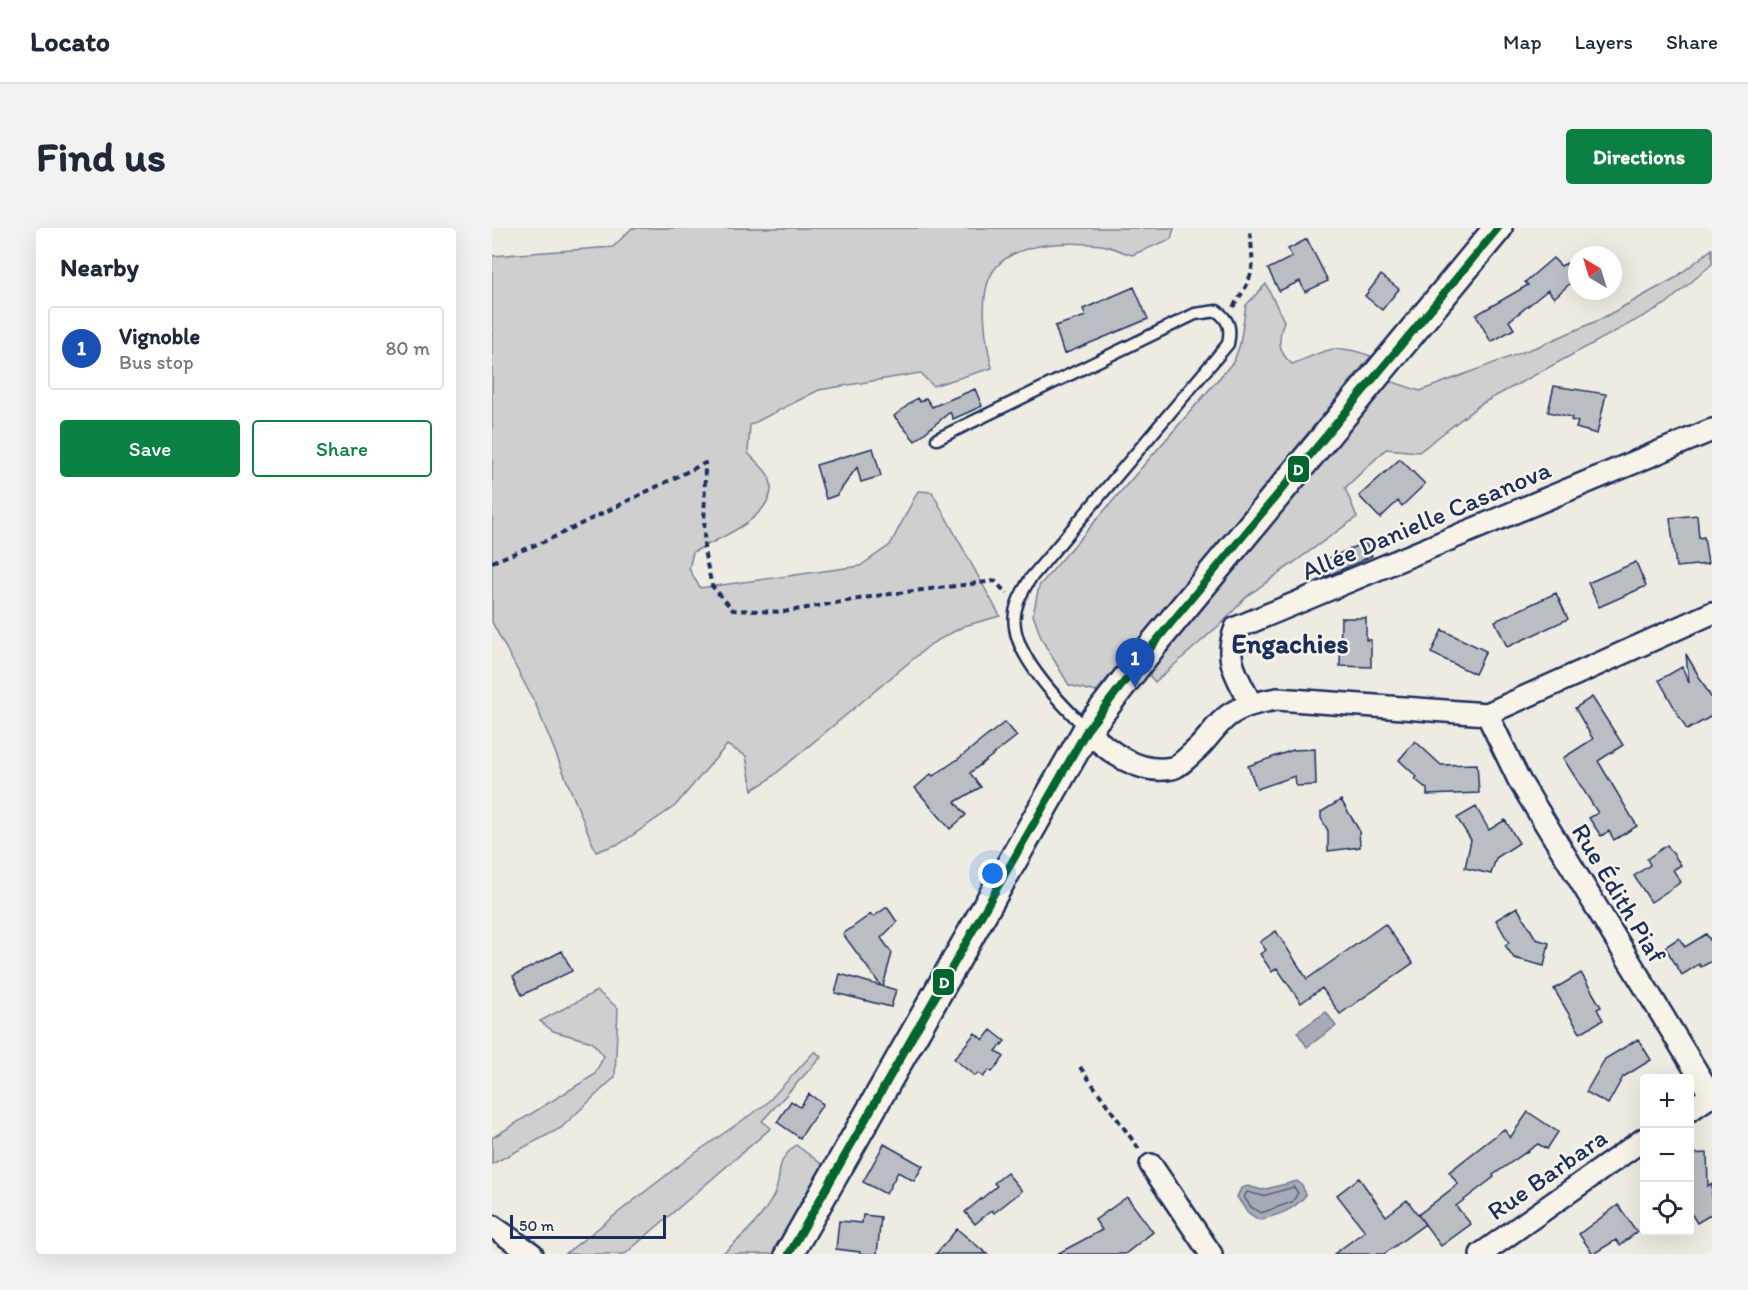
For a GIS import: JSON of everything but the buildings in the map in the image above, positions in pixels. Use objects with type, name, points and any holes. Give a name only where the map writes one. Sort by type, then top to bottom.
[{"type":"street","points":[[789,1254],[1087,729],[1152,646],[1498,228]]},
{"type":"street","name":"Allée Danielle Casanova","points":[[1251,704],[1229,653],[1236,628],[1712,430]]},
{"type":"street","points":[[1087,729],[1106,750],[1128,760],[1148,768],[1174,768],[1198,748],[1217,726],[1251,704],[1277,699],[1486,714],[1712,613]]},
{"type":"street","name":"Rue Édith Piaf","points":[[1486,714],[1519,780],[1712,1096]]},
{"type":"street","points":[[1694,1107],[1712,1096]]},
{"type":"street","name":"Rue Barbara","points":[[1481,1254],[1640,1143]]},
{"type":"street","points":[[1151,1165],[1212,1254]]},
{"type":"street","points":[[492,1226],[532,1254]]},
{"type":"lane","points":[[937,439],[1195,314],[1217,311],[1226,318],[1231,329],[1228,344],[1030,579],[1017,602],[1015,628],[1029,661],[1056,699],[1087,729]]},
{"type":"path","points":[[1226,318],[1250,282],[1253,269],[1250,228]]},
{"type":"path","points":[[492,562],[548,540],[705,464],[704,551],[712,586],[733,610],[783,612],[882,595],[995,582],[1017,602]]},
{"type":"path","points":[[1080,1067],[1151,1165]]},
{"type":"shaded area","points":[[632,228],[1174,228],[1171,239],[1132,255],[1102,245],[1072,243],[1039,246],[1009,256],[998,265],[990,277],[985,298],[986,335],[992,368],[933,386],[920,373],[819,390],[750,425],[748,453],[769,477],[771,490],[767,502],[746,524],[693,552],[689,569],[700,588],[860,566],[890,545],[918,491],[932,492],[1000,616],[964,626],[931,644],[767,781],[752,790],[746,756],[727,745],[675,806],[621,843],[596,852],[536,705],[492,622],[492,256],[613,247]]},
{"type":"shaded area","points":[[1712,249],[1712,264],[1666,304],[1481,404],[1419,452],[1386,449],[1345,488],[1357,517],[1246,597],[1224,621],[1155,682],[1149,675],[1148,663],[1390,381],[1420,391],[1539,346],[1599,320],[1675,278]]},
{"type":"shaded area","points":[[1266,284],[1284,321],[1280,339],[1281,350],[1292,364],[1338,349],[1347,349],[1371,356],[1096,692],[1069,685],[1042,640],[1033,615],[1039,586],[1234,361],[1240,344],[1246,305]]},
{"type":"shaded area","points":[[597,991],[618,1008],[615,1077],[561,1128],[492,1164],[492,1138],[594,1075],[604,1056],[592,1042],[553,1031],[540,1021]]},
{"type":"shaded area","points":[[815,1051],[821,1057],[762,1121],[771,1128],[625,1254],[565,1254],[691,1156],[766,1104]]},
{"type":"shaded area","points":[[796,1145],[827,1168],[776,1254],[722,1254],[763,1212],[777,1187],[781,1164]]},
{"type":"water","points":[[1326,1012],[1336,1026],[1307,1047],[1297,1032]]},
{"type":"water","points":[[1297,1181],[1302,1185],[1306,1195],[1285,1212],[1259,1220],[1247,1212],[1237,1197],[1241,1188],[1248,1186],[1262,1190]]},
{"type":"transit line","name":"D","points":[[789,1254],[1087,730],[1152,646],[1498,228]]},
{"type":"place","name":"Vignoble","points":[[1135,688]]},
{"type":"district","name":"Engachies","points":[[1290,643]]}]
